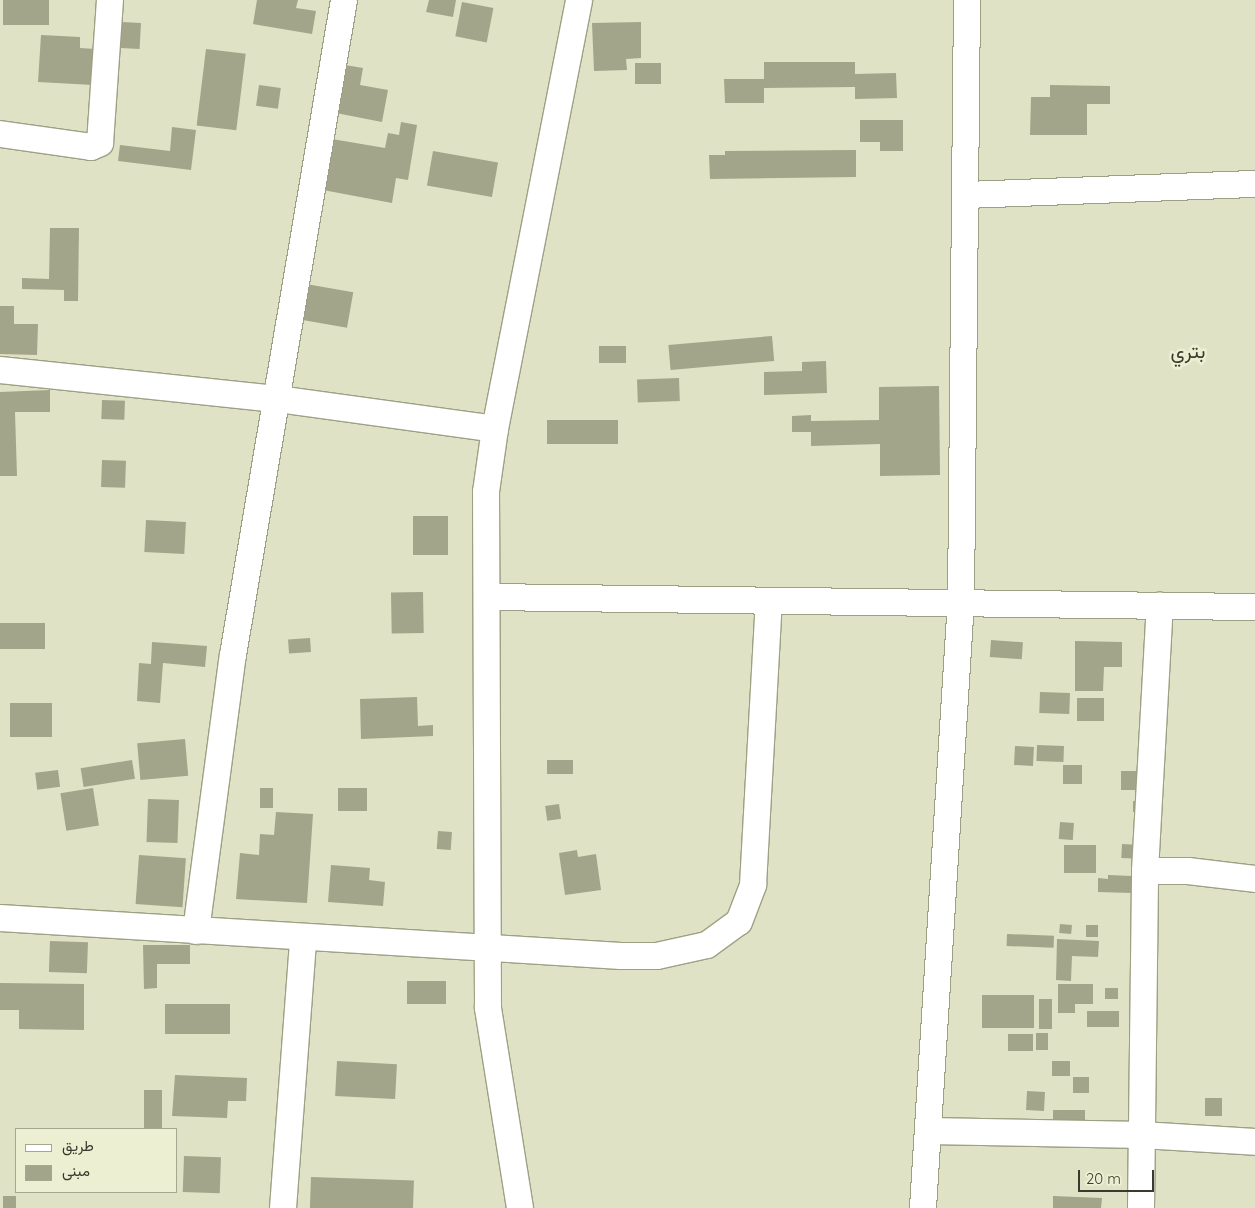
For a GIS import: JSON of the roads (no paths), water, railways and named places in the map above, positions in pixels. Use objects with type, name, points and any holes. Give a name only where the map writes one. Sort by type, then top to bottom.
[{"type":"street","points":[[0,134],[91,147],[100,143],[110,0]]},
{"type":"street","points":[[196,931],[233,655],[344,0]]},
{"type":"street","points":[[520,1208],[494,1058],[486,949],[486,492],[495,430],[579,0]]},
{"type":"street","points":[[923,1208],[961,601],[967,0]]},
{"type":"street","points":[[966,195],[1252,180]]},
{"type":"street","points":[[0,370],[277,399],[495,430]]},
{"type":"street","points":[[487,597],[769,601],[961,601],[1255,607]]},
{"type":"street","points":[[0,918],[486,949],[657,956],[707,945],[739,922],[753,884],[769,601]]},
{"type":"street","points":[[1141,1208],[1145,871],[1160,605]]},
{"type":"street","points":[[1145,871],[1188,871],[1255,879]]},
{"type":"street","points":[[283,1208],[303,938]]},
{"type":"street","points":[[929,1131],[1142,1135],[1255,1142]]},
{"type":"district","name":"بتري","points":[[1188,350]]}]
